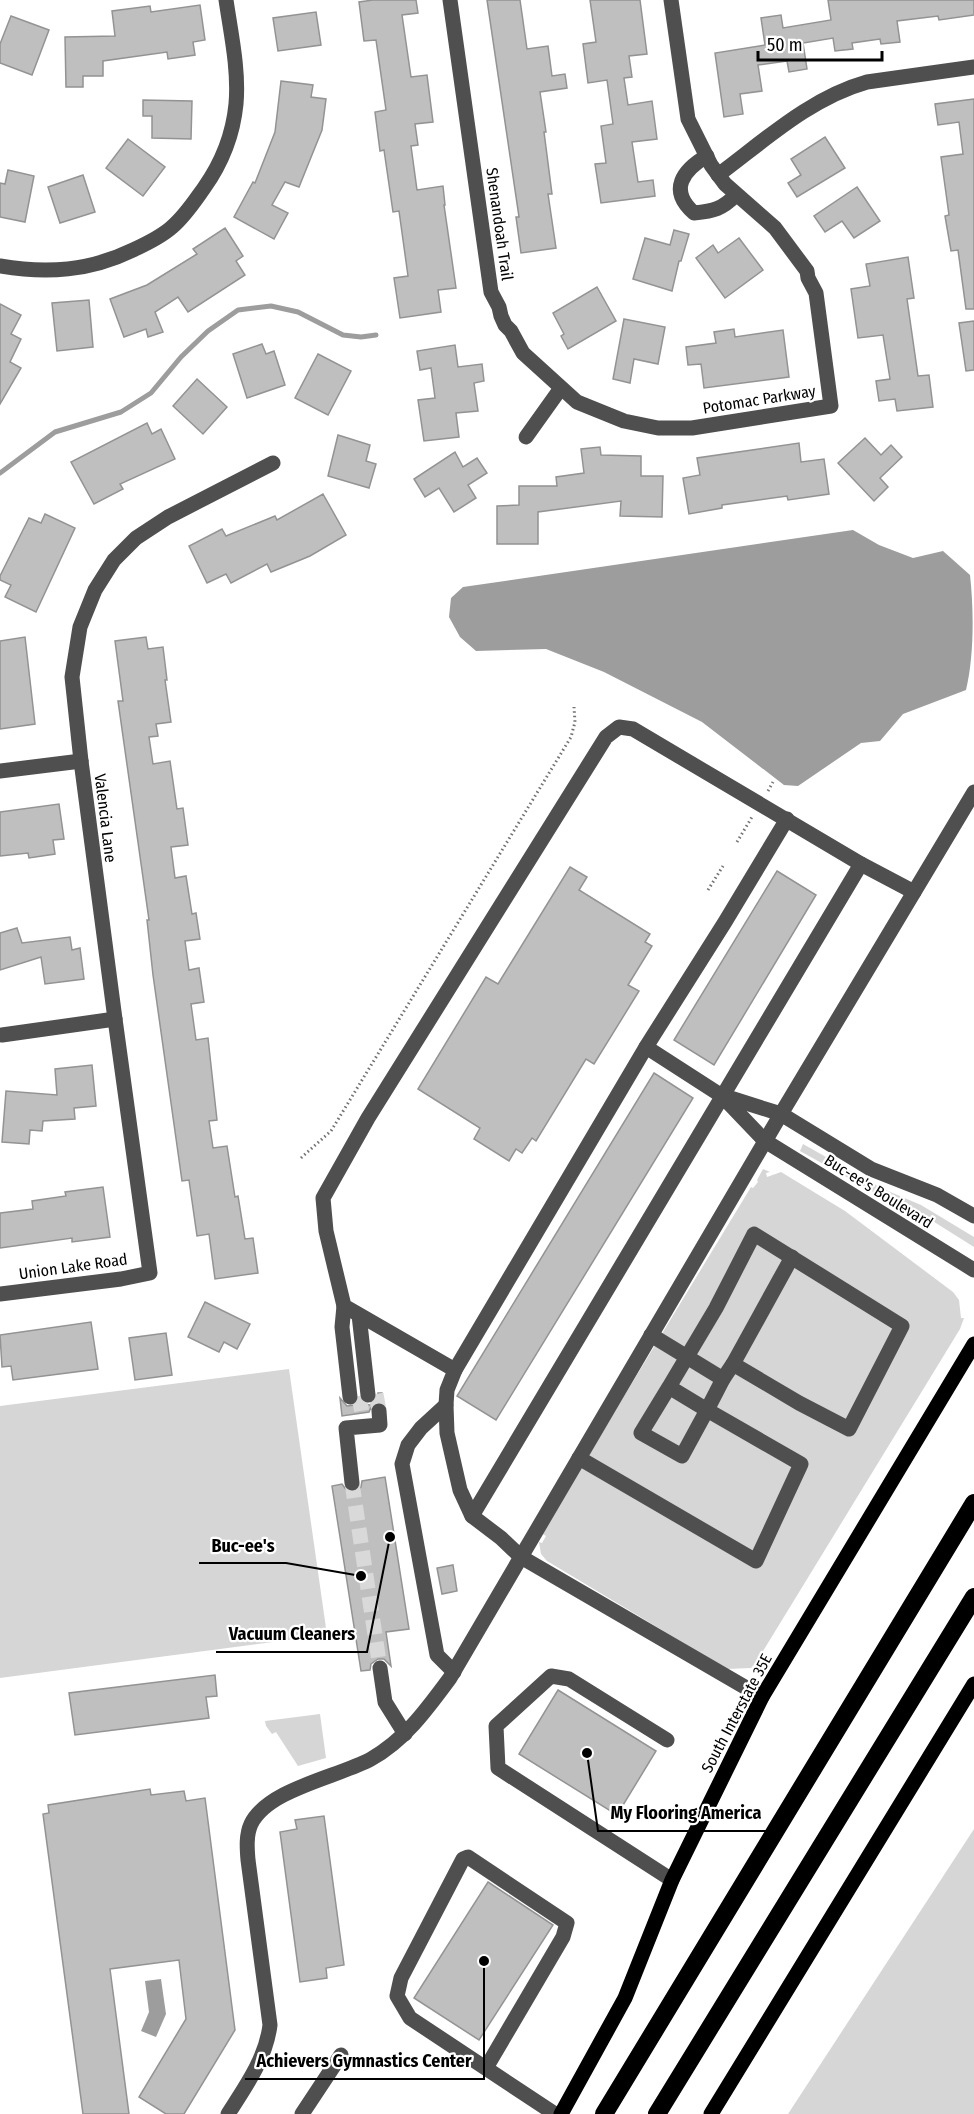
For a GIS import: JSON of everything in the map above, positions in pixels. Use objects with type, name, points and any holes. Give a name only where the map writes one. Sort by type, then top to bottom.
[{"type":"highway","points":[[604,2114],[974,1503]]},
{"type":"highway","points":[[657,2114],[974,1597]]},
{"type":"main road","name":"South Interstate 35E","points":[[561,2114],[625,1998],[672,1880],[762,1697],[967,1363],[974,1344]]},
{"type":"main road","points":[[711,2114],[974,1684]]},
{"type":"street","points":[[0,266],[21,270],[57,271],[89,267],[146,244],[171,228],[190,208],[212,177],[227,146],[236,104],[235,60],[226,0]]},
{"type":"street","name":"Shenandoah Trail","points":[[450,0],[492,292],[505,325],[511,331],[523,353],[577,402],[597,409]]},
{"type":"street","name":"Potomac Parkway","points":[[597,409],[624,421],[658,428],[692,428],[831,406],[816,293],[807,278],[807,271],[776,228],[736,195],[718,176],[688,119],[671,0]]},
{"type":"street","points":[[718,176],[799,115],[850,87],[867,82],[974,67]]},
{"type":"street","points":[[707,156],[692,165],[682,176],[681,189],[684,204],[694,213],[707,211],[724,207],[736,195]]},
{"type":"street","points":[[526,437],[561,388]]},
{"type":"street","name":"Valencia Lane","points":[[150,1273],[114,1019],[72,677],[80,627],[95,590],[114,560],[136,538],[168,517],[273,463]]},
{"type":"street","points":[[355,1313],[342,1327],[363,1395],[355,1313],[326,1231],[323,1198],[375,1108],[606,737],[619,727],[633,729],[861,864],[914,892]]},
{"type":"street","points":[[0,771],[81,761]]},
{"type":"street","points":[[228,2114],[262,2057],[268,2041],[270,2025],[248,1860],[247,1841],[251,1824],[260,1812],[274,1801],[370,1760],[397,1742],[423,1715],[454,1672],[765,1141],[974,792]]},
{"type":"street","points":[[762,1697],[521,1557],[472,1516],[460,1490],[447,1433],[446,1405],[447,1390],[455,1370],[646,1047],[736,905],[787,819]]},
{"type":"street","points":[[472,1516],[861,864]]},
{"type":"street","points":[[2,1035],[114,1019]]},
{"type":"street","points":[[646,1047],[722,1096]]},
{"type":"street","name":"Buc-ee's Boulevard","points":[[722,1096],[781,1114],[871,1169],[937,1195],[974,1216]]},
{"type":"street","name":"Buc-ee's Boulevard","points":[[722,1096],[765,1141],[974,1270]]},
{"type":"street","points":[[734,1364],[799,1403],[849,1429],[902,1326],[792,1257],[754,1234],[716,1308],[641,1433],[682,1456],[792,1257]]},
{"type":"street","name":"Union Lake Road","points":[[0,1294],[121,1279],[150,1273]]},
{"type":"street","points":[[355,1313],[455,1370]]},
{"type":"street","points":[[651,1335],[723,1379]]},
{"type":"street","points":[[579,1458],[756,1561],[801,1464],[669,1387]]},
{"type":"street","points":[[446,1405],[421,1428],[408,1445],[402,1464],[437,1655],[454,1672]]},
{"type":"street","points":[[352,1482],[346,1428],[364,1419]]},
{"type":"street","points":[[380,1668],[385,1702],[405,1734]]},
{"type":"street","points":[[667,1740],[569,1679],[551,1676],[495,1725],[498,1768],[672,1880]]},
{"type":"street","points":[[486,2068],[563,1936],[567,1923],[468,1857],[463,1859],[401,1978],[397,1996],[410,2018],[555,2114]]},
{"type":"street","points":[[302,2114],[341,2055]]},
{"type":"path","points":[[301,1158],[331,1131],[463,916],[571,737],[574,707]]},
{"type":"path","points":[[765,795],[773,782]]},
{"type":"path","points":[[737,842],[752,817]]},
{"type":"path","points":[[708,890],[723,866]]},
{"type":"shaded area","points":[[853,530],[879,545],[913,558],[943,551],[970,575],[971,663],[966,690],[903,714],[880,741],[861,743],[798,786],[784,785],[702,722],[604,672],[546,649],[476,651],[460,637],[449,617],[451,598],[463,587]]},
{"type":"shaded area","points":[[803,1144],[881,1188],[921,1205],[974,1237],[974,1247],[912,1208],[877,1194],[800,1151]]},
{"type":"shaded area","points":[[763,1169],[770,1172],[766,1173],[767,1177],[781,1172],[845,1211],[953,1292],[959,1300],[961,1318],[964,1318],[960,1329],[757,1661],[751,1668],[727,1669],[547,1561],[541,1554],[539,1542],[542,1543],[546,1536],[541,1533],[751,1187],[753,1188],[758,1182]]},
{"type":"shaded area","points":[[289,1369],[327,1635],[0,1678],[0,1406]]},
{"type":"shaded area","points":[[320,1714],[326,1758],[298,1766],[276,1732],[272,1734],[265,1721]]},
{"type":"shaded area","points":[[974,1829],[974,2114],[788,2114]]},
{"type":"shaded area","points":[[161,1979],[166,2014],[156,2037],[141,2031],[149,2012],[145,1981]]},
{"type":"building","points":[[416,0],[418,13],[402,15],[411,77],[427,75],[433,122],[415,124],[418,145],[411,146],[417,190],[443,186],[456,288],[438,290],[441,312],[400,318],[394,278],[408,276],[399,211],[393,212],[384,150],[380,151],[375,112],[386,110],[376,40],[364,41],[359,2]]},
{"type":"building","points":[[487,0],[520,0],[527,49],[548,46],[552,76],[565,74],[567,88],[540,92],[552,194],[548,194],[556,248],[521,253],[516,217],[519,217]]},
{"type":"building","points":[[590,0],[640,0],[647,54],[629,56],[632,77],[624,78],[628,105],[652,101],[657,139],[632,142],[638,182],[653,180],[655,196],[601,203],[595,164],[606,163],[601,126],[613,124],[607,80],[588,83],[583,44],[596,42]]},
{"type":"building","points":[[828,0],[974,0],[974,15],[939,20],[938,16],[897,21],[900,42],[881,44],[880,39],[852,43],[853,49],[835,51],[833,38],[803,43],[807,69],[789,72],[787,61],[758,65],[762,91],[740,94],[743,114],[724,117],[715,53],[765,45],[761,18],[781,15],[783,28],[831,20]]},
{"type":"building","points":[[200,5],[205,40],[193,42],[195,55],[168,59],[167,52],[103,61],[103,76],[83,76],[83,87],[66,87],[65,37],[115,36],[112,11],[150,6],[151,12]]},
{"type":"building","points":[[316,12],[321,45],[278,51],[273,18]]},
{"type":"building","points":[[11,16],[49,30],[32,75],[0,63],[0,44]]},
{"type":"building","points":[[281,81],[313,85],[311,97],[326,99],[322,130],[299,187],[285,182],[272,205],[288,213],[274,239],[234,217],[253,182],[255,183],[275,132]]},
{"type":"building","points":[[974,99],[974,309],[966,309],[958,250],[951,251],[945,216],[949,215],[941,157],[963,154],[959,122],[938,125],[935,104]]},
{"type":"building","points":[[143,100],[192,101],[191,139],[152,138],[152,116],[143,116]]},
{"type":"building","points":[[825,137],[845,168],[797,197],[788,183],[801,175],[791,159]]},
{"type":"building","points":[[128,139],[165,167],[143,196],[106,168]]},
{"type":"building","points":[[8,170],[34,176],[25,222],[0,217],[0,183],[5,184]]},
{"type":"building","points":[[83,175],[95,212],[60,223],[48,187]]},
{"type":"building","points":[[857,187],[880,221],[854,238],[842,221],[825,232],[814,216]]},
{"type":"building","points":[[225,228],[243,256],[236,261],[245,275],[188,312],[178,297],[155,312],[163,332],[148,337],[146,329],[124,337],[110,299],[147,285],[197,254],[193,249]]},
{"type":"building","points":[[674,230],[689,234],[681,261],[679,261],[672,291],[633,279],[645,238],[670,245]]},
{"type":"building","points":[[739,238],[763,270],[725,298],[696,258],[713,245],[718,253]]},
{"type":"building","points":[[908,257],[914,298],[907,299],[918,376],[929,375],[933,407],[897,411],[895,399],[879,401],[876,381],[890,379],[883,335],[858,338],[851,289],[870,286],[866,264]]},
{"type":"building","points":[[597,287],[616,321],[568,349],[561,336],[564,334],[553,313]]},
{"type":"building","points":[[89,300],[93,347],[57,351],[52,303]]},
{"type":"building","points":[[0,304],[21,315],[11,334],[21,339],[10,362],[21,368],[0,404]]},
{"type":"building","points":[[624,319],[665,327],[658,364],[634,359],[630,383],[613,379]]},
{"type":"building","points":[[974,321],[974,370],[966,371],[959,323]]},
{"type":"building","points":[[734,329],[735,337],[783,330],[789,377],[704,388],[701,364],[688,365],[686,347],[716,343],[714,332]]},
{"type":"building","points":[[262,344],[266,354],[274,351],[285,385],[247,398],[233,354]]},
{"type":"building","points":[[455,345],[458,367],[482,364],[484,381],[474,383],[478,411],[456,413],[459,437],[424,441],[418,400],[435,398],[431,368],[420,370],[417,351]]},
{"type":"building","points":[[318,354],[351,371],[328,415],[295,398]]},
{"type":"building","points":[[197,379],[227,407],[203,434],[173,406]]},
{"type":"building","points":[[147,423],[152,434],[161,429],[175,459],[120,484],[123,489],[94,504],[71,462]]},
{"type":"building","points":[[338,435],[370,445],[366,461],[376,464],[369,488],[328,476]]},
{"type":"building","points":[[865,438],[881,455],[891,445],[902,457],[880,478],[888,487],[874,501],[838,463]]},
{"type":"building","points":[[799,443],[801,462],[824,459],[829,494],[788,500],[787,496],[722,505],[722,508],[689,514],[683,478],[700,475],[697,458]]},
{"type":"building","points":[[600,447],[601,455],[641,456],[641,476],[663,476],[662,517],[620,516],[621,501],[538,512],[538,544],[497,544],[497,506],[519,505],[519,486],[557,486],[556,477],[584,473],[581,449]]},
{"type":"building","points":[[455,452],[463,467],[477,458],[487,473],[468,485],[476,498],[454,512],[439,488],[425,497],[414,479]]},
{"type":"building","points":[[323,494],[346,535],[310,556],[271,572],[267,564],[231,583],[226,574],[207,583],[189,546],[222,529],[226,536],[275,516],[277,520]]},
{"type":"building","points":[[45,514],[75,528],[36,612],[5,597],[11,585],[0,580],[0,576],[29,518],[41,523]]},
{"type":"building","points":[[25,637],[35,724],[0,729],[0,641]]},
{"type":"building","points":[[146,637],[148,649],[163,647],[171,722],[156,724],[158,736],[149,737],[153,764],[170,761],[177,809],[183,808],[188,845],[171,847],[175,878],[186,876],[192,914],[196,913],[200,939],[185,941],[189,970],[199,968],[204,1002],[191,1004],[196,1040],[208,1038],[217,1120],[209,1121],[213,1148],[227,1146],[235,1197],[238,1196],[245,1239],[253,1238],[258,1273],[215,1279],[209,1234],[197,1236],[189,1180],[182,1181],[118,701],[123,701],[115,641]]},
{"type":"building","points":[[59,804],[64,839],[53,840],[55,854],[29,858],[28,853],[0,856],[0,812]]},
{"type":"building","points":[[570,867],[587,877],[579,890],[650,934],[645,942],[652,946],[628,985],[639,991],[594,1064],[586,1059],[536,1141],[532,1138],[522,1153],[516,1149],[509,1161],[474,1139],[480,1128],[418,1089],[486,977],[498,984]]},
{"type":"building","points":[[777,871],[816,895],[714,1065],[674,1040]]},
{"type":"building","points":[[17,928],[22,943],[70,937],[72,950],[80,948],[84,979],[45,984],[41,957],[0,970],[0,933]]},
{"type":"building","points":[[92,1065],[96,1106],[74,1108],[75,1119],[43,1121],[42,1131],[30,1130],[29,1144],[2,1142],[6,1091],[57,1095],[55,1069]]},
{"type":"building","points":[[654,1073],[693,1098],[496,1420],[457,1396]]},
{"type":"building","points":[[103,1187],[110,1237],[72,1242],[72,1238],[0,1248],[0,1213],[33,1209],[32,1201],[66,1196],[65,1192]]},
{"type":"building","points":[[205,1302],[250,1324],[237,1349],[224,1342],[219,1352],[188,1337]]},
{"type":"building","points":[[91,1322],[98,1369],[13,1380],[11,1366],[2,1367],[0,1335]]},
{"type":"building","points":[[166,1333],[172,1375],[135,1380],[129,1338]]},
{"type":"building","points":[[378,1393],[382,1393],[383,1402],[373,1403],[369,1412],[342,1416],[340,1398],[347,1406],[355,1405],[359,1399],[364,1404],[370,1405],[377,1399]]},
{"type":"building","points":[[385,1477],[409,1629],[386,1632],[391,1666],[384,1659],[378,1659],[371,1664],[370,1670],[361,1671],[332,1486],[342,1484],[348,1492],[354,1493],[361,1487],[362,1481]]},
{"type":"building","points":[[453,1565],[457,1591],[442,1594],[437,1568]]},
{"type":"building","points":[[215,1675],[217,1696],[206,1697],[209,1718],[75,1735],[69,1693]]},
{"type":"building","points":[[558,1690],[656,1751],[617,1815],[519,1754]]},
{"type":"building","points":[[150,1789],[151,1795],[184,1791],[186,1801],[205,1798],[235,2030],[184,2114],[166,2114],[139,2097],[186,2019],[179,1960],[110,1969],[129,2114],[83,2114],[43,1814],[49,1813],[48,1805]]},
{"type":"building","points":[[324,1816],[344,1965],[326,1968],[327,1978],[300,1982],[280,1832],[297,1829],[295,1820]]},
{"type":"building","points":[[488,1882],[553,1925],[479,2040],[414,1998]]},
{"type":"waterway","points":[[0,473],[55,432],[121,412],[151,393],[181,357],[208,331],[238,310],[271,306],[298,312],[343,335],[361,337],[376,335]]},
{"type":"tunnel","points":[[376,1394],[379,1411]]},
{"type":"tunnel","points":[[359,1396],[362,1413]]},
{"type":"tunnel","points":[[352,1483],[380,1668]]},
{"type":"place","name":"Vacuum Cleaners","points":[[390,1537]]},
{"type":"place","name":"Buc-ee's","points":[[361,1576]]},
{"type":"place","name":"My Flooring America","points":[[587,1753]]},
{"type":"place","name":"Achievers Gymnastics Center","points":[[484,1961]]}]
